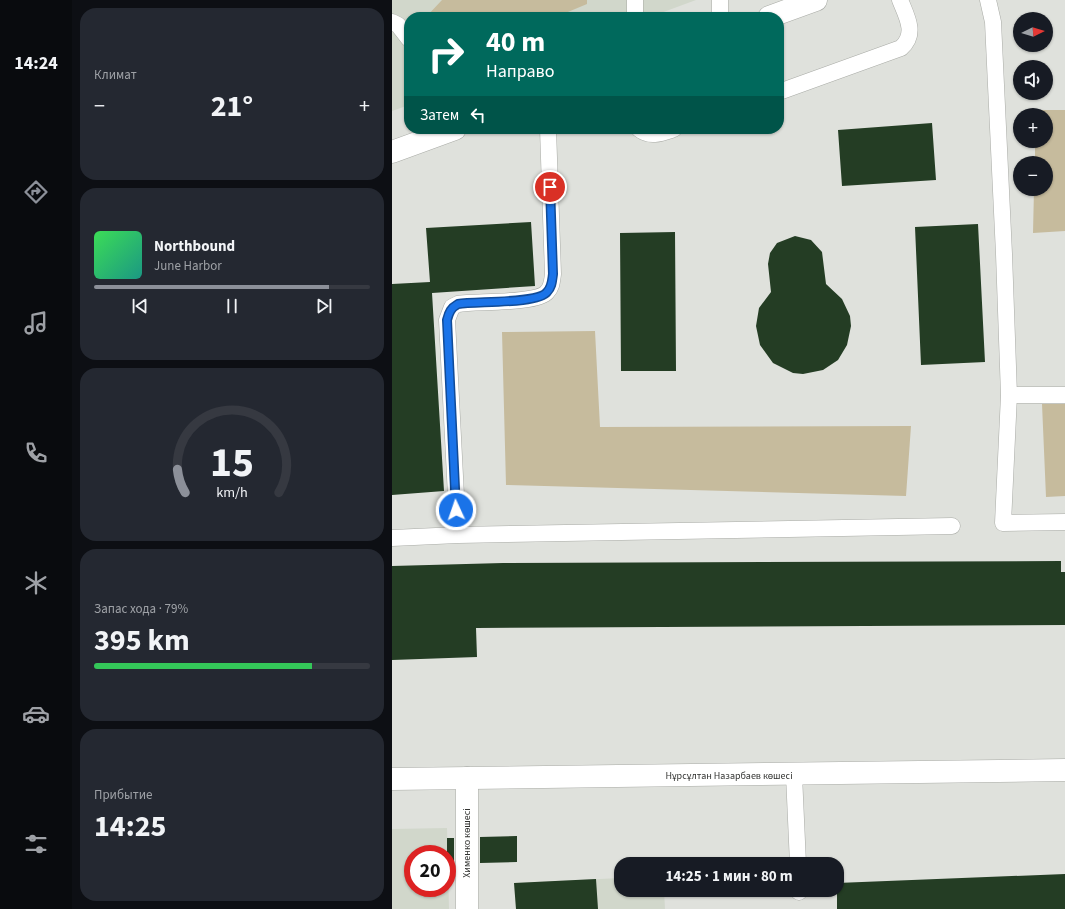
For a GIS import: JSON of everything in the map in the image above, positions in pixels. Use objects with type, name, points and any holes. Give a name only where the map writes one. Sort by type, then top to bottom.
[{"type":"main road","points":[[783,12],[816,0]]},
{"type":"main road","points":[[392,152],[437,134]]},
{"type":"main road","name":"Нұрсұлтан Назарбаев көшесі","points":[[392,779],[794,775],[1065,770]]},
{"type":"main road","name":"Хименко көшесі","points":[[467,778],[467,909]]},
{"type":"lane","points":[[635,0],[635,12]]},
{"type":"lane","points":[[720,0],[720,12]]},
{"type":"lane","points":[[784,90],[901,48],[909,37],[910,29],[900,0]]},
{"type":"lane","points":[[988,0],[993,22],[1009,396],[1003,522],[1065,522]]},
{"type":"lane","points":[[392,22],[398,25],[404,33]]},
{"type":"lane","points":[[458,535],[447,320],[452,307],[458,304],[529,300],[547,293],[552,285],[553,274],[548,134]]},
{"type":"lane","points":[[1009,396],[1065,395]]},
{"type":"lane","points":[[392,538],[458,535],[952,526]]},
{"type":"lane","points":[[794,775],[798,857]]},
{"type":"shaded area","points":[[392,0],[696,0],[664,12],[404,12],[404,107],[392,111]]},
{"type":"shaded area","points":[[442,0],[587,0],[587,4],[568,12],[431,12]]},
{"type":"shaded area","points":[[1053,110],[1065,110],[1065,231],[1033,233],[1034,196],[1053,196],[1053,156],[1035,156],[1035,148],[1053,148]]},
{"type":"shaded area","points":[[595,331],[600,427],[911,426],[906,496],[506,485],[502,332]]},
{"type":"shaded area","points":[[1042,404],[1065,404],[1065,496],[1046,497]]},
{"type":"shaded area","points":[[447,828],[447,845],[404,845],[404,897],[449,897],[449,909],[392,909],[392,829]]},
{"type":"shaded area","points":[[614,878],[614,897],[664,897],[665,909],[516,909],[514,883]]},
{"type":"building","points":[[932,123],[936,180],[842,186],[838,130]]},
{"type":"building","points":[[531,222],[535,286],[432,293],[444,491],[392,495],[392,284],[430,282],[426,228]]},
{"type":"building","points":[[978,224],[985,362],[921,365],[915,227]]},
{"type":"building","points":[[675,232],[676,371],[621,371],[620,233]]},
{"type":"building","points":[[795,236],[811,240],[822,252],[826,284],[842,299],[850,316],[851,326],[847,345],[838,360],[823,370],[803,374],[793,373],[773,363],[760,345],[756,326],[759,308],[771,292],[768,264],[770,253],[777,243]]},
{"type":"building","points":[[1061,561],[1061,572],[1065,572],[1065,625],[476,628],[477,657],[392,660],[392,566],[503,563]]},
{"type":"building","points":[[517,836],[517,862],[480,863],[480,837]]},
{"type":"building","points":[[447,838],[454,838],[454,845],[447,845]]},
{"type":"building","points":[[1065,874],[1065,909],[837,909],[837,897],[844,897],[844,883]]},
{"type":"building","points":[[596,879],[598,909],[516,909],[514,883]]},
{"type":"route","points":[[456,510],[447,320],[449,313],[452,307],[458,304],[529,300],[547,293],[552,285],[553,274],[550,187]]}]
